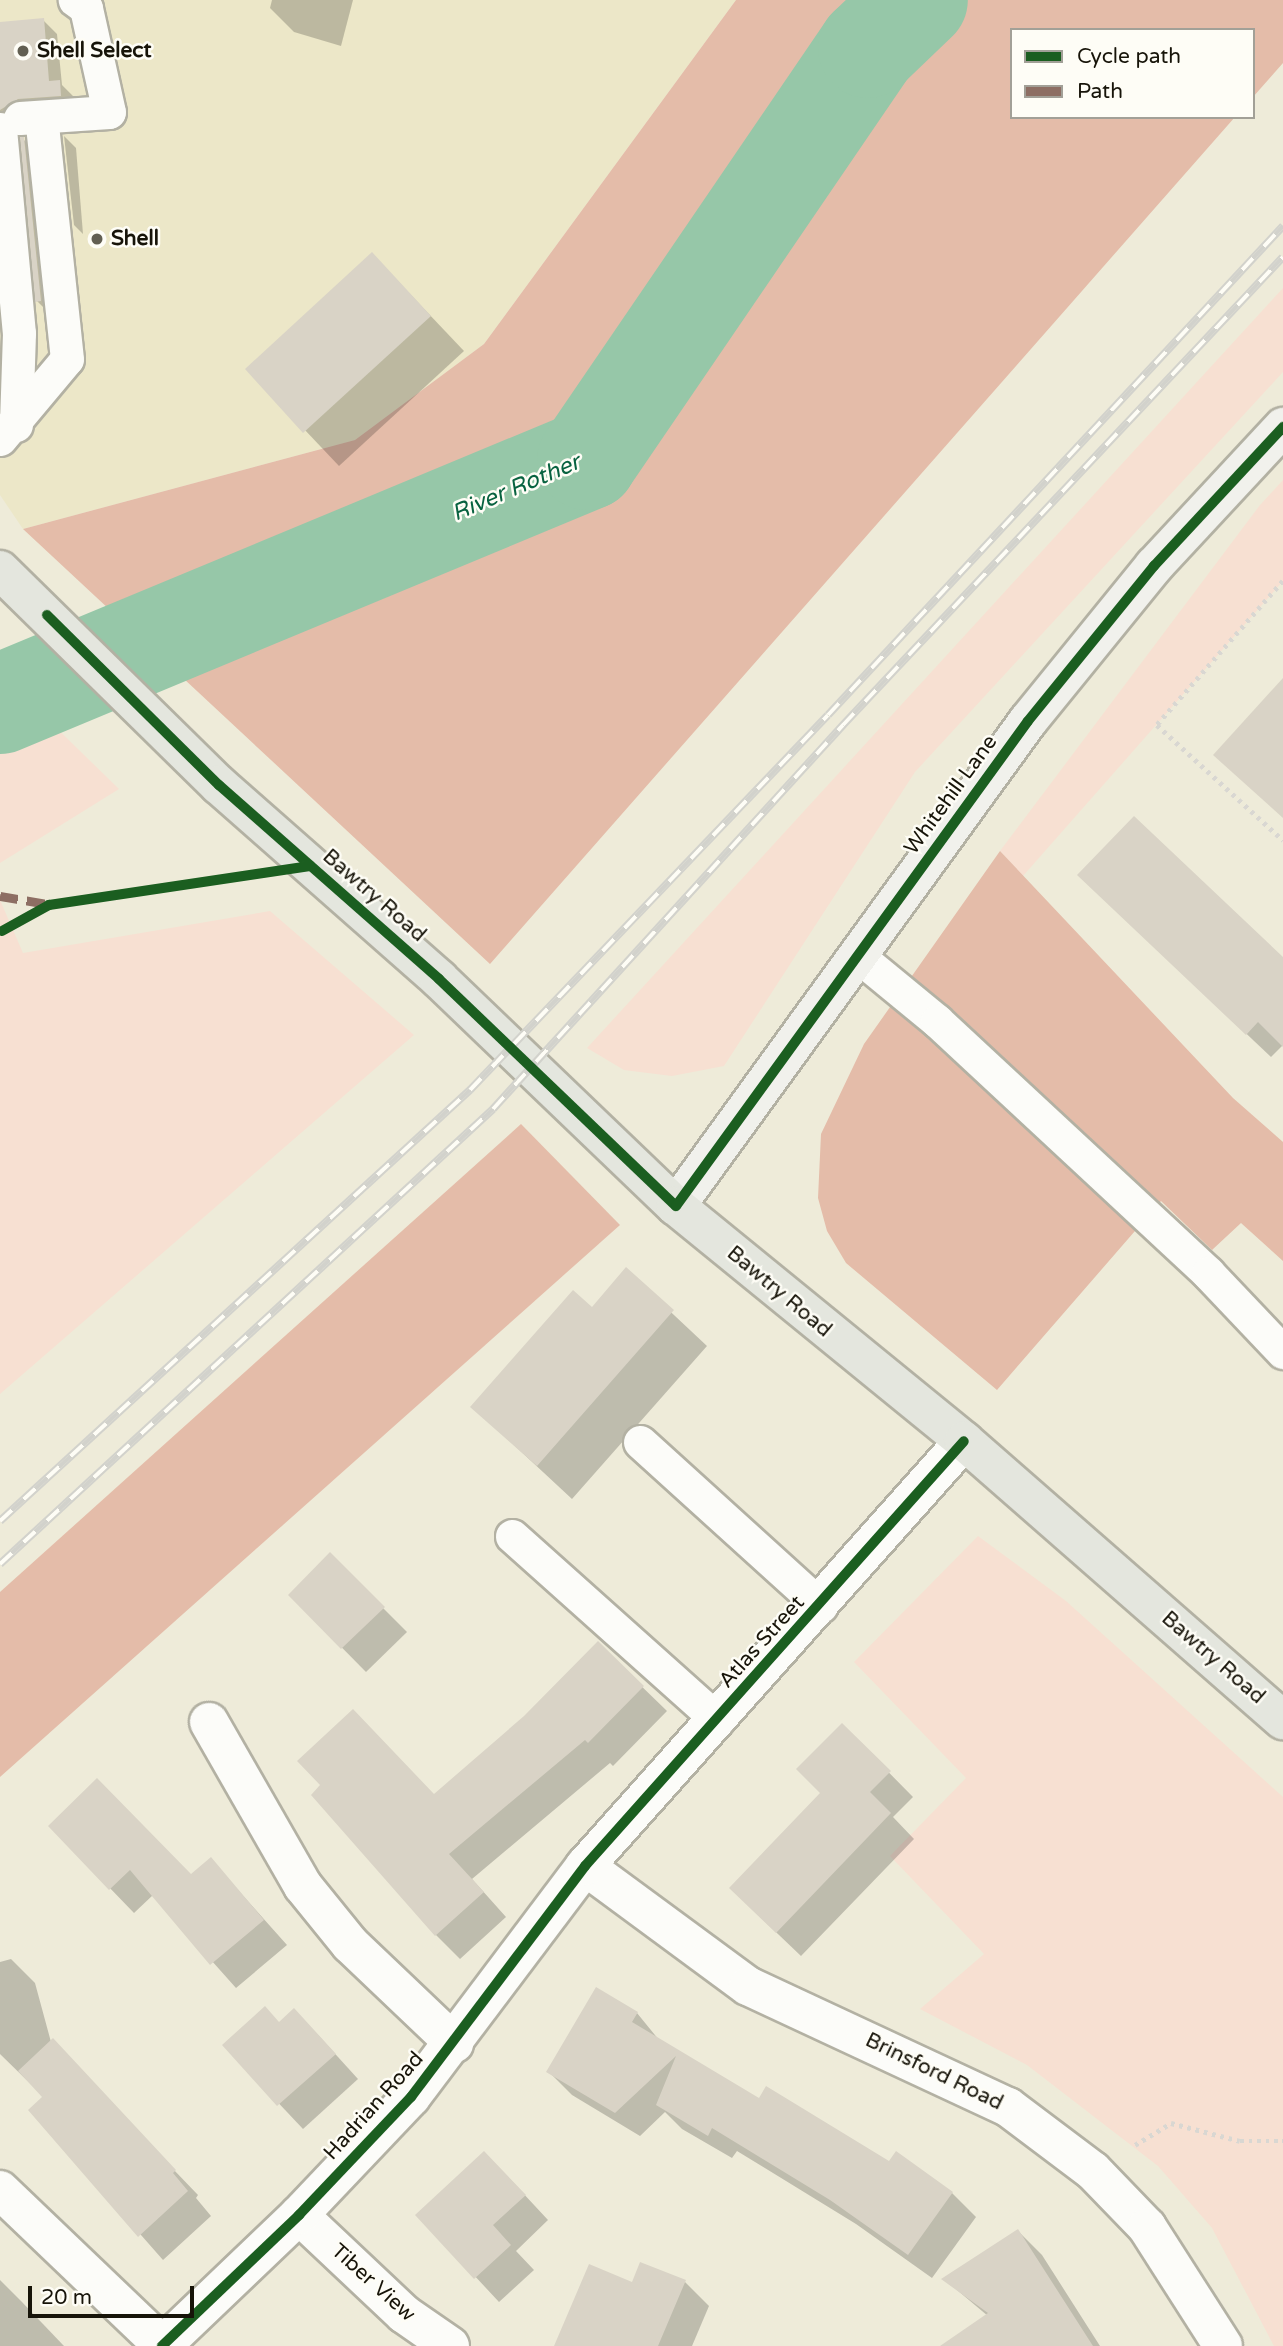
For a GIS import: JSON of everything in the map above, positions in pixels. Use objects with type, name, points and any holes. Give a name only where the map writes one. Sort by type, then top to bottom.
[{"type":"main road","name":"Whitehill Lane","points":[[676,1206],[1028,721],[1154,566],[1283,427]]},
{"type":"main road","name":"Bawtry Road","points":[[5,573],[178,745],[439,979],[676,1206],[964,1441],[1283,1720]]},
{"type":"street","name":"Atlas Street","points":[[585,1866],[821,1606],[964,1441]]},
{"type":"street","points":[[209,1722],[303,1886],[349,1944],[454,2043]]},
{"type":"street","name":"Hadrian Road","points":[[162,2346],[299,2215],[411,2096],[454,2043],[585,1866]]},
{"type":"street","name":"Brinsford Road","points":[[585,1866],[748,1986],[1008,2107],[1093,2171],[1147,2227],[1223,2346]]},
{"type":"street","points":[[0,2190],[162,2346]]},
{"type":"street","name":"Tiber View","points":[[299,2215],[404,2314],[450,2346]]},
{"type":"lane","points":[[0,119],[109,112],[86,8],[75,0]]},
{"type":"lane","points":[[5,422],[67,359],[41,117]]},
{"type":"lane","points":[[0,129],[19,333],[5,422]]},
{"type":"lane","points":[[858,956],[937,1021],[1208,1273],[1283,1352]]},
{"type":"lane","points":[[640,1442],[821,1606]]},
{"type":"lane","points":[[512,1536],[718,1720]]},
{"type":"path","points":[[1282,838],[1157,725],[1283,581]]},
{"type":"path","points":[[1093,2171],[1171,2123],[1240,2141],[1283,2141]]},
{"type":"shaded area","points":[[0,0],[736,0],[484,344],[355,440],[23,529],[0,495]]},
{"type":"shaded area","points":[[736,0],[1283,0],[1283,63],[1255,95],[1255,28],[1010,28],[1010,119],[1233,119],[490,964],[23,529],[355,440],[484,344]]},
{"type":"shaded area","points":[[1283,288],[1283,372],[915,772],[724,1066],[672,1076],[624,1070],[587,1048]]},
{"type":"shaded area","points":[[1283,480],[1283,581],[1023,876],[1000,851],[1260,505]]},
{"type":"shaded area","points":[[0,673],[119,789],[0,863]]},
{"type":"shaded area","points":[[1000,851],[1233,1098],[1283,1142],[1283,1261],[1241,1223],[1212,1250],[1161,1201],[997,1390],[846,1263],[827,1231],[818,1198],[821,1134],[864,1044]]},
{"type":"shaded area","points":[[0,900],[23,953],[270,911],[414,1035],[0,1394]]},
{"type":"shaded area","points":[[521,1124],[620,1225],[0,1777],[0,1592]]},
{"type":"shaded area","points":[[978,1536],[1066,1601],[1283,1797],[1283,2346],[1274,2346],[1212,2228],[1158,2166],[1027,2065],[920,2009],[984,1954],[890,1856],[966,1778],[854,1662]]},
{"type":"building","name":"Shell Select","points":[[44,18],[49,81],[60,80],[61,96],[18,99],[0,110],[0,22]]},
{"type":"building","points":[[20,137],[24,137],[41,301],[35,302]]},
{"type":"building","points":[[372,252],[431,316],[303,433],[245,369]]},
{"type":"building","points":[[1283,678],[1283,818],[1213,755]]},
{"type":"building","points":[[1134,816],[1283,957],[1283,1047],[1258,1022],[1246,1035],[1077,875]]},
{"type":"building","points":[[626,1267],[674,1310],[537,1466],[470,1407],[573,1290],[592,1307]]},
{"type":"building","points":[[330,1552],[385,1607],[341,1649],[288,1595]]},
{"type":"building","points":[[598,1641],[644,1686],[588,1743],[585,1740],[449,1854],[484,1892],[435,1936],[311,1795],[320,1785],[297,1761],[353,1709],[434,1794],[524,1716]]},
{"type":"building","points":[[842,1723],[891,1771],[870,1792],[891,1813],[776,1933],[729,1888],[820,1793],[796,1769]]},
{"type":"building","points":[[97,1778],[191,1874],[211,1857],[264,1920],[210,1965],[130,1870],[109,1890],[48,1826]]},
{"type":"building","points":[[596,1987],[638,2012],[632,2022],[759,2098],[766,2086],[889,2161],[896,2151],[953,2192],[908,2255],[830,2200],[712,2128],[708,2136],[656,2105],[676,2056],[615,2113],[546,2072]]},
{"type":"building","points":[[265,2006],[279,2022],[294,2008],[336,2054],[277,2106],[222,2045]]},
{"type":"building","points":[[53,2038],[176,2170],[173,2173],[188,2191],[138,2237],[28,2110],[42,2097],[18,2071]]},
{"type":"building","points":[[484,2151],[526,2195],[493,2225],[511,2245],[474,2279],[415,2215]]},
{"type":"building","points":[[1018,2229],[1093,2346],[940,2346],[988,2313],[941,2279]]},
{"type":"building","points":[[640,2262],[686,2280],[658,2346],[554,2346],[589,2264],[632,2282]]},
{"type":"waterway","name":"River Rother","points":[[0,704],[587,460],[868,48],[918,0]]},
{"type":"railway","points":[[0,1521],[470,1090],[828,715],[1283,226]]},
{"type":"railway","points":[[0,1564],[493,1109],[843,725],[1283,257]]},
{"type":"marked path","points":[[0,896],[48,904]]},
{"type":"cycle path","points":[[47,615],[219,785],[439,979],[676,1206],[1028,721],[1154,566],[1283,427]]},
{"type":"cycle path","points":[[2,931],[49,905],[310,866]]},
{"type":"cycle path","points":[[162,2346],[299,2215],[411,2097],[585,1866],[964,1441]]},
{"type":"place","name":"Shell Select","points":[[23,51]]},
{"type":"place","name":"Shell","points":[[97,239]]}]
